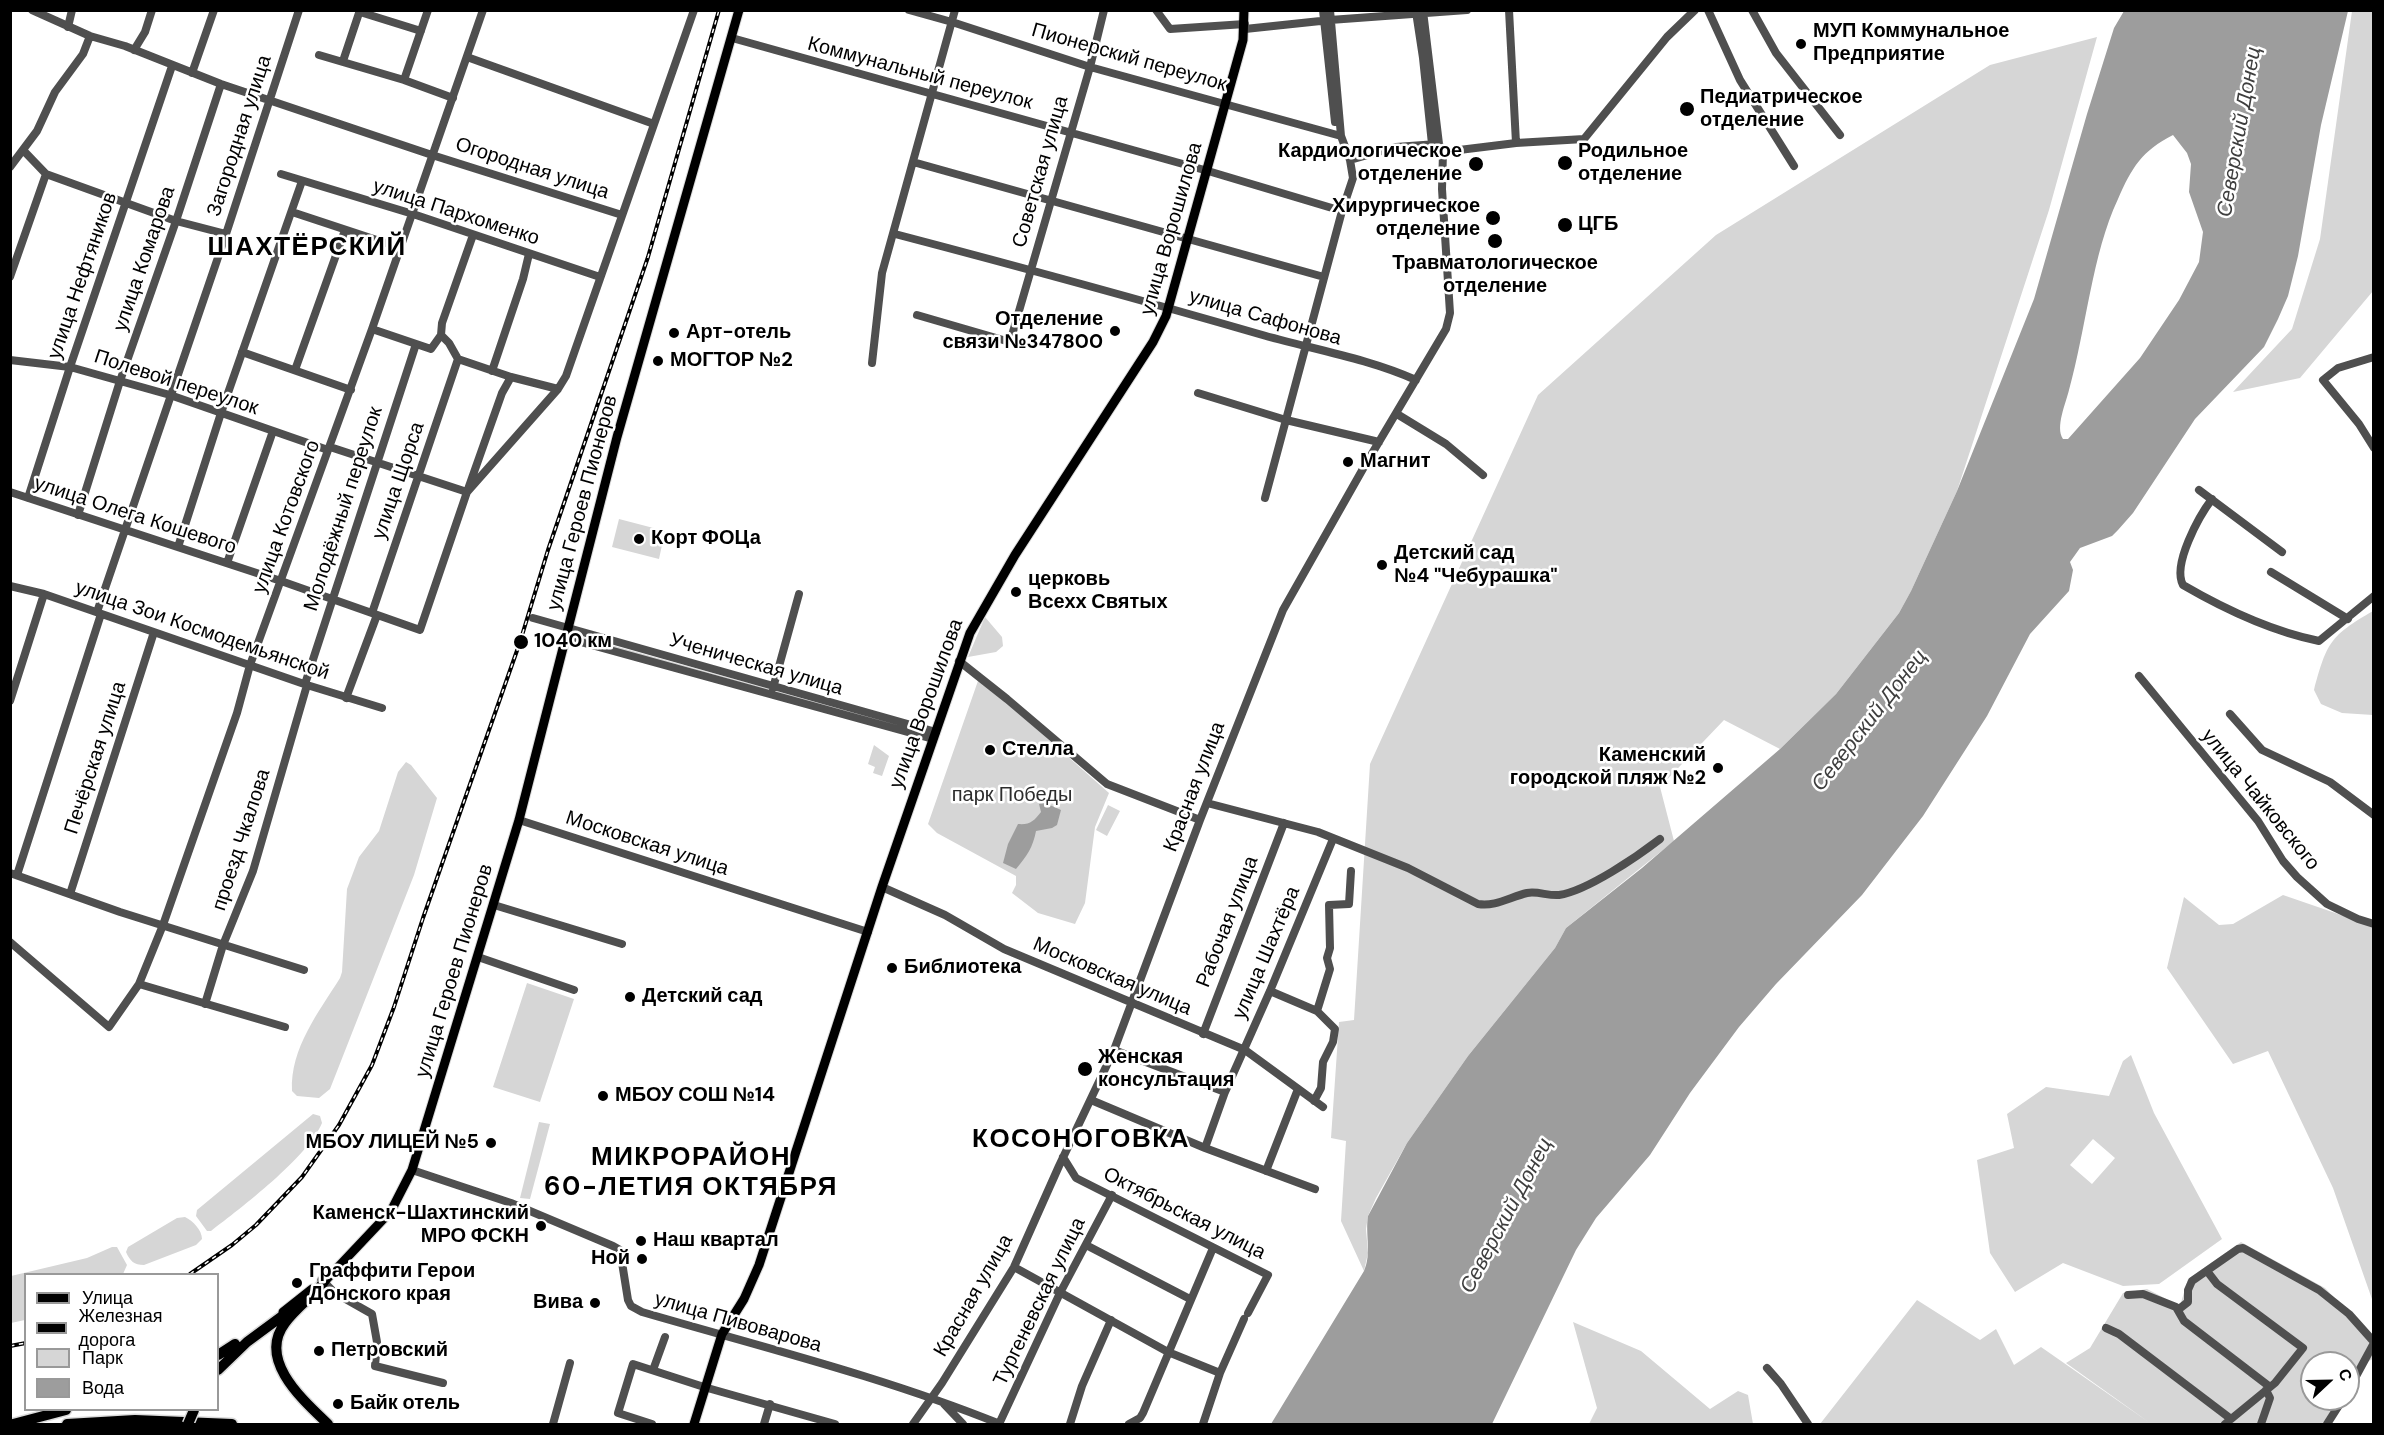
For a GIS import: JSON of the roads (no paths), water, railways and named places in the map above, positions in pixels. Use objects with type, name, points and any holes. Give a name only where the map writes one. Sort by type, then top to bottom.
[{"type":"highway","points":[[219,1369],[247,1342],[323,1281]]},
{"type":"highway","points":[[323,1281],[284,1324],[277,1338],[275,1350],[282,1371],[328,1425]]},
{"type":"highway","points":[[219,1354],[273,1319]]},
{"type":"highway","points":[[219,1364],[273,1319]]},
{"type":"highway","points":[[13,1425],[62,1411]]},
{"type":"highway","points":[[190,1425],[196,1411]]},
{"type":"highway","points":[[67,1425],[135,1420],[232,1425]]},
{"type":"main road","name":"улица Героев Пионеров","points":[[273,1319],[323,1281],[391,1211],[412,1170],[519,820],[617,436],[739,10]]},
{"type":"main road","name":"улица Ворошилова","points":[[723,1334],[744,1299],[759,1265],[882,886],[975,620],[1154,342],[1169,308],[1227,104],[1245,26],[1244,10]]},
{"type":"main road","points":[[694,1425],[704,1387],[723,1334]]},
{"type":"street","points":[[32,10],[90,36],[134,50],[221,84],[270,99]]},
{"type":"street","points":[[68,27],[72,10]]},
{"type":"street","points":[[134,50],[145,33],[152,10]]},
{"type":"street","points":[[192,73],[214,10]]},
{"type":"street","name":"Загородная улица","points":[[99,613],[299,10]]},
{"type":"street","points":[[404,80],[428,10]]},
{"type":"street","name":"улица Котовского","points":[[10,942],[109,1027],[139,984],[163,925],[237,713],[250,664],[351,390],[483,10]]},
{"type":"street","points":[[467,492],[558,389],[573,358],[694,10]]},
{"type":"street","name":"Пионерский переулок","points":[[909,10],[1090,67],[1339,136]]},
{"type":"street","points":[[872,363],[882,273],[955,10]]},
{"type":"street","name":"Советская улица","points":[[917,315],[1010,342],[1090,67],[1104,10]]},
{"type":"street","points":[[1264,498],[1342,210],[1353,178],[1350,160],[1339,136],[1327,21],[1323,10]]},
{"type":"street","points":[[1327,21],[1330,10]]},
{"type":"street","points":[[1158,11],[1170,29],[1327,21],[1467,10]]},
{"type":"street","points":[[1509,10],[1516,143]]},
{"type":"street","points":[[1350,160],[1396,147],[1584,139],[1667,38],[1695,10]]},
{"type":"street","points":[[1708,10],[1740,80],[1794,166]]},
{"type":"street","points":[[1752,10],[1776,53],[1840,135]]},
{"type":"street","points":[[343,61],[360,11],[421,31]]},
{"type":"street","name":"Красная улица","points":[[913,1425],[1014,1267],[1063,1156],[1114,1050],[1200,820],[1283,610],[1444,334],[1449,318],[1441,171],[1419,12]]},
{"type":"street","points":[[10,167],[37,131],[55,92],[83,54],[90,36]]},
{"type":"street","name":"Коммунальный переулок","points":[[732,38],[1342,210]]},
{"type":"street","points":[[319,55],[404,80],[453,98]]},
{"type":"street","points":[[467,57],[654,124]]},
{"type":"street","name":"улица Нефтяников","points":[[28,498],[70,366],[172,66]]},
{"type":"street","name":"улица Комарова","points":[[78,515],[120,381],[221,84]]},
{"type":"street","name":"Огородная улица","points":[[270,99],[432,155],[622,215]]},
{"type":"street","points":[[23,150],[46,174],[176,221],[226,234]]},
{"type":"street","points":[[913,162],[1324,277]]},
{"type":"street","points":[[10,277],[46,174]]},
{"type":"street","name":"улица Пархоменко","points":[[281,174],[413,214],[600,277]]},
{"type":"street","points":[[178,548],[221,413],[302,181]]},
{"type":"street","points":[[292,212],[401,248]]},
{"type":"street","points":[[295,370],[345,230]]},
{"type":"street","name":"улица Сафонова","points":[[894,234],[1169,308],[1306,348],[1391,369],[1416,380]]},
{"type":"street","points":[[372,329],[431,349],[441,334],[442,322],[472,235]]},
{"type":"street","points":[[492,371],[523,279],[529,254]]},
{"type":"street","points":[[441,334],[458,359],[511,377],[558,389]]},
{"type":"street","name":"Молодёжный переулок","points":[[306,685],[331,600],[416,344]]},
{"type":"street","points":[[242,352],[351,390]]},
{"type":"street","points":[[2373,357],[2337,368],[2323,380],[2359,424],[2373,448]]},
{"type":"street","name":"улица Щорса","points":[[346,698],[458,359]]},
{"type":"street","name":"Полевой переулок","points":[[10,360],[70,366],[170,395],[273,431],[376,461],[467,492]]},
{"type":"street","points":[[467,492],[502,393],[511,377]]},
{"type":"street","points":[[1198,393],[1286,420],[1379,442]]},
{"type":"street","points":[[1397,414],[1446,444],[1483,475]]},
{"type":"street","points":[[227,563],[273,431]]},
{"type":"street","points":[[2199,490],[2282,552]]},
{"type":"street","name":"улица Олега Кошевого","points":[[10,492],[281,581],[420,630],[467,492]]},
{"type":"street","points":[[2212,499],[2191,534],[2179,575],[2183,585],[2225,610],[2276,630],[2319,642],[2373,596]]},
{"type":"street","points":[[2271,572],[2348,619]]},
{"type":"street","name":"улица Зои Космодемьянской","points":[[10,586],[44,594],[306,685],[382,708]]},
{"type":"street","points":[[10,701],[44,594]]},
{"type":"street","points":[[773,688],[799,594]]},
{"type":"street","name":"Печёрская улица","points":[[14,874],[99,613]]},
{"type":"street","points":[[533,618],[567,634]]},
{"type":"street","name":"Печёрская улица","points":[[70,894],[154,632]]},
{"type":"street","name":"Ученическая улица","points":[[567,634],[773,688],[934,736]]},
{"type":"street","name":"Ученическая улица","points":[[567,634],[934,736]]},
{"type":"street","points":[[959,661],[1107,784],[1200,820]]},
{"type":"street","name":"улица Чайковского","points":[[2139,676],[2258,821],[2296,877],[2327,904],[2358,920],[2373,924]]},
{"type":"street","name":"проезд Чкалова","points":[[205,1004],[223,945],[253,871],[306,685]]},
{"type":"street","name":"улица Чайковского","points":[[2230,714],[2262,750],[2330,782],[2372,811]]},
{"type":"street","points":[[1207,804],[1334,838],[1408,868],[1478,904],[1487,906],[1528,892],[1558,895],[1571,891],[1626,863],[1660,839]]},
{"type":"street","name":"Московская улица","points":[[519,820],[868,932]]},
{"type":"street","name":"Рабочая улица","points":[[1203,1034],[1284,823]]},
{"type":"street","name":"улица Шахтёра","points":[[1204,1148],[1225,1092],[1245,1050],[1334,838]]},
{"type":"street","points":[[1317,1011],[1326,990],[1330,969],[1327,958],[1330,948],[1329,905],[1349,903],[1351,872]]},
{"type":"street","points":[[14,874],[304,970]]},
{"type":"street","name":"Московская улица","points":[[882,886],[945,915],[1004,949],[1245,1050],[1323,1107]]},
{"type":"street","points":[[494,905],[622,944]]},
{"type":"street","points":[[478,957],[574,990]]},
{"type":"street","points":[[139,984],[285,1028]]},
{"type":"street","points":[[1270,991],[1317,1011],[1335,1029],[1333,1042],[1323,1062],[1324,1077],[1321,1088],[1314,1101]]},
{"type":"street","points":[[1114,1050],[1225,1092]]},
{"type":"street","points":[[1266,1171],[1298,1089]]},
{"type":"street","points":[[1090,1100],[1204,1148],[1315,1189]]},
{"type":"street","name":"Октябрьская улица","points":[[1063,1156],[1076,1178],[1268,1275],[1220,1373]]},
{"type":"street","name":"улица Пивоварова","points":[[412,1170],[511,1203],[620,1250],[628,1300],[631,1306],[642,1312],[723,1334],[932,1398],[999,1424]]},
{"type":"street","name":"Тургеневская улица","points":[[999,1424],[1060,1293],[1112,1195]]},
{"type":"street","points":[[1086,1245],[1190,1299]]},
{"type":"street","points":[[1129,1425],[1142,1415],[1213,1248]]},
{"type":"street","points":[[2179,1309],[2188,1302],[2188,1290],[2192,1281],[2238,1249],[2249,1250],[2319,1290],[2349,1314],[2373,1343],[2360,1367]]},
{"type":"street","points":[[1014,1267],[1168,1352],[1220,1373],[1203,1425]]},
{"type":"street","points":[[2106,1328],[2119,1334],[2228,1422],[2268,1388],[2300,1354],[2302,1348],[2217,1284],[2207,1271]]},
{"type":"street","points":[[323,1281],[335,1293],[372,1314],[377,1342],[375,1366],[443,1383]]},
{"type":"street","points":[[2128,1295],[2143,1294],[2179,1309],[2184,1321],[2268,1388],[2270,1398],[2261,1425]]},
{"type":"street","points":[[1070,1425],[1082,1386],[1111,1320]]},
{"type":"street","points":[[653,1370],[664,1337]]},
{"type":"street","points":[[554,1425],[570,1363]]},
{"type":"street","points":[[652,1425],[618,1413],[633,1364],[835,1425]]},
{"type":"street","points":[[1767,1368],[1781,1384],[1808,1425]]},
{"type":"street","points":[[943,1403],[963,1425]]},
{"type":"street","points":[[764,1425],[770,1404]]},
{"type":"street","points":[[2327,1425],[2336,1411]]},
{"type":"water","name":"Северский Донец","points":[[2124,11],[2348,11],[2321,125],[2298,256],[2288,296],[2264,347],[2195,419],[2133,513],[2118,530],[2112,536],[2080,548],[2070,562],[2073,570],[2069,591],[2030,634],[1987,716],[1923,816],[1862,895],[1776,984],[1739,1027],[1690,1093],[1650,1155],[1596,1218],[1576,1250],[1492,1424],[1271,1424],[1364,1271],[1368,1257],[1368,1216],[1407,1143],[1468,1056],[1555,948],[1566,928],[1642,868],[1780,749],[1836,694],[1899,613],[1957,491],[2034,299],[2114,28]],"holes":[[[2173,135],[2187,153],[2191,164],[2189,192],[2203,232],[2199,262],[2179,300],[2140,358],[2068,439],[2063,439],[2060,428],[2062,415],[2102,244],[2118,199],[2133,169],[2153,147]]]},
{"type":"water","points":[[1043,802],[1061,810],[1057,825],[1036,831],[1029,851],[1016,869],[1003,863],[1008,844],[1018,824],[1026,824],[1034,820],[1041,812],[1039,804]]},
{"type":"railway","points":[[191,1273],[256,1225],[302,1177],[339,1125],[372,1065],[520,642],[548,550],[648,257],[719,10]]},
{"type":"railway","points":[[10,1346],[24,1343]]},
{"type":"place","name":"МУП Коммунальное Предприятие","points":[[1801,44]]},
{"type":"place","name":"Педиатрическое отделение","points":[[1687,109]]},
{"type":"place","name":"Родильное отделение","points":[[1565,163]]},
{"type":"place","name":"Кардиологическое отделение","points":[[1476,164]]},
{"type":"place","name":"Хирургическое отделение","points":[[1493,218]]},
{"type":"place","name":"ЦГБ","points":[[1565,225]]},
{"type":"place","name":"Травматологическое отделение","points":[[1495,241]]},
{"type":"place","name":"Отделение связи №347800","points":[[1115,331]]},
{"type":"place","name":"Арт-отель","points":[[674,333]]},
{"type":"place","name":"МОГТОР №2","points":[[658,361]]},
{"type":"place","name":"Магнит","points":[[1348,462]]},
{"type":"place","name":"Корт ФОЦа","points":[[639,539]]},
{"type":"place","name":"Детский сад №4 \"Чебурашка\"","points":[[1382,565]]},
{"type":"place","name":"церковь Всехх Святых","points":[[1016,592]]},
{"type":"place","name":"1040 км","points":[[521,642]]},
{"type":"place","name":"Стелла","points":[[990,750]]},
{"type":"place","name":"Каменский городской пляж №2","points":[[1718,768]]},
{"type":"place","name":"Библиотека","points":[[892,968]]},
{"type":"place","name":"Детский сад","points":[[630,997]]},
{"type":"place","name":"Женская консультация","points":[[1085,1069]]},
{"type":"place","name":"МБОУ СОШ №14","points":[[603,1096]]},
{"type":"place","name":"МБОУ ЛИЦЕЙ №5","points":[[491,1143]]},
{"type":"place","name":"Каменск-Шахтинский МРО ФСКН","points":[[541,1226]]},
{"type":"place","name":"Наш квартал","points":[[641,1241]]},
{"type":"place","name":"Ной","points":[[642,1259]]},
{"type":"place","name":"Граффити Герои Донского края","points":[[297,1283]]},
{"type":"place","name":"Вива","points":[[595,1303]]},
{"type":"place","name":"Петровский","points":[[319,1351]]},
{"type":"place","name":"Байк отель","points":[[338,1404]]},
{"type":"district","name":"ШАХТЁРСКИЙ","points":[[307,248]]},
{"type":"district","name":"КОСОНОГОВКА","points":[[1081,1140]]},
{"type":"district","name":"МИКРОРАЙОН 60-ЛЕТИЯ ОКТЯБРЯ","points":[[691,1173]]},
{"type":"park label","name":"парк Победы","points":[[1012,796]]}]
